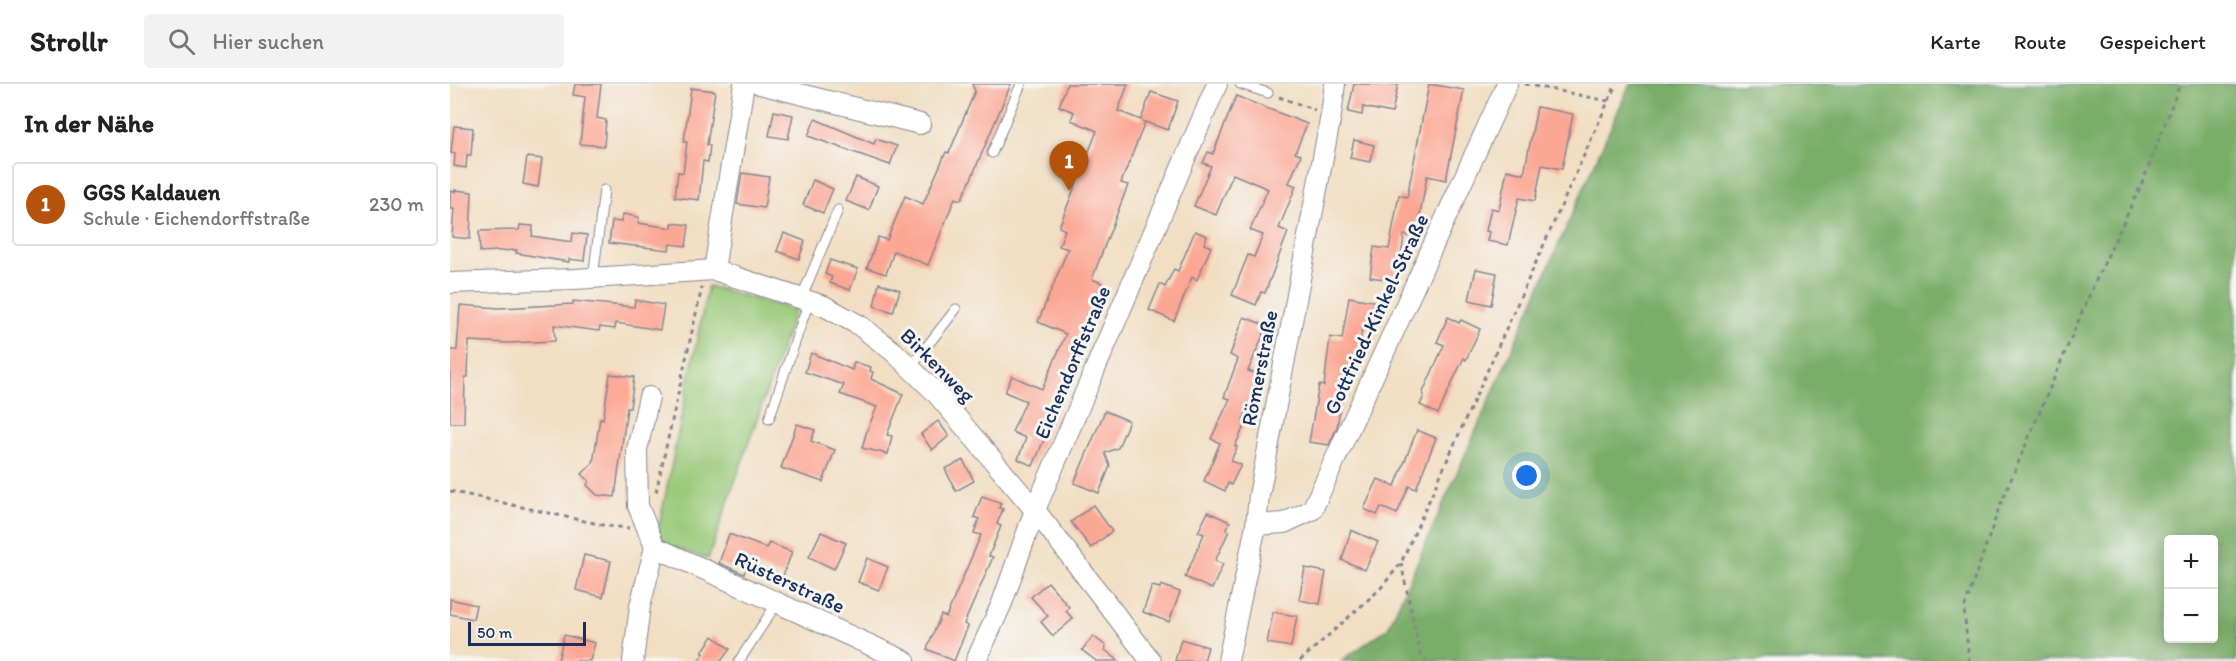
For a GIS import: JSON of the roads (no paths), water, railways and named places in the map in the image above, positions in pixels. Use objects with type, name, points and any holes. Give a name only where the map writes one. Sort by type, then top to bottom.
[{"type":"street","points":[[710,270],[744,84]]},
{"type":"street","points":[[760,84],[920,124]]},
{"type":"street","name":"Eichendorffstraße","points":[[976,661],[1002,603],[1035,510],[1217,84]]},
{"type":"street","name":"Römerstraße","points":[[1228,661],[1256,525],[1259,496],[1335,84]]},
{"type":"street","name":"Gottfried-Kinkel-Straße","points":[[1256,525],[1284,523],[1312,510],[1507,84]]},
{"type":"street","name":"Birkenweg","points":[[450,283],[592,278],[710,270],[824,306],[860,325],[936,393],[1035,510],[1151,661]]},
{"type":"street","points":[[633,661],[652,538],[638,506],[637,450],[649,398]]},
{"type":"street","name":"Rüsterstraße","points":[[652,538],[777,603],[905,661]]},
{"type":"lane","points":[[992,153],[1021,84]]},
{"type":"lane","points":[[1240,84],[1268,93]]},
{"type":"lane","points":[[592,278],[604,190]]},
{"type":"lane","points":[[769,419],[805,300],[838,210]]},
{"type":"lane","points":[[910,368],[956,309]]},
{"type":"lane","points":[[739,661],[777,603]]},
{"type":"place","name":"GGS Kaldauen","points":[[1069,191]]}]
